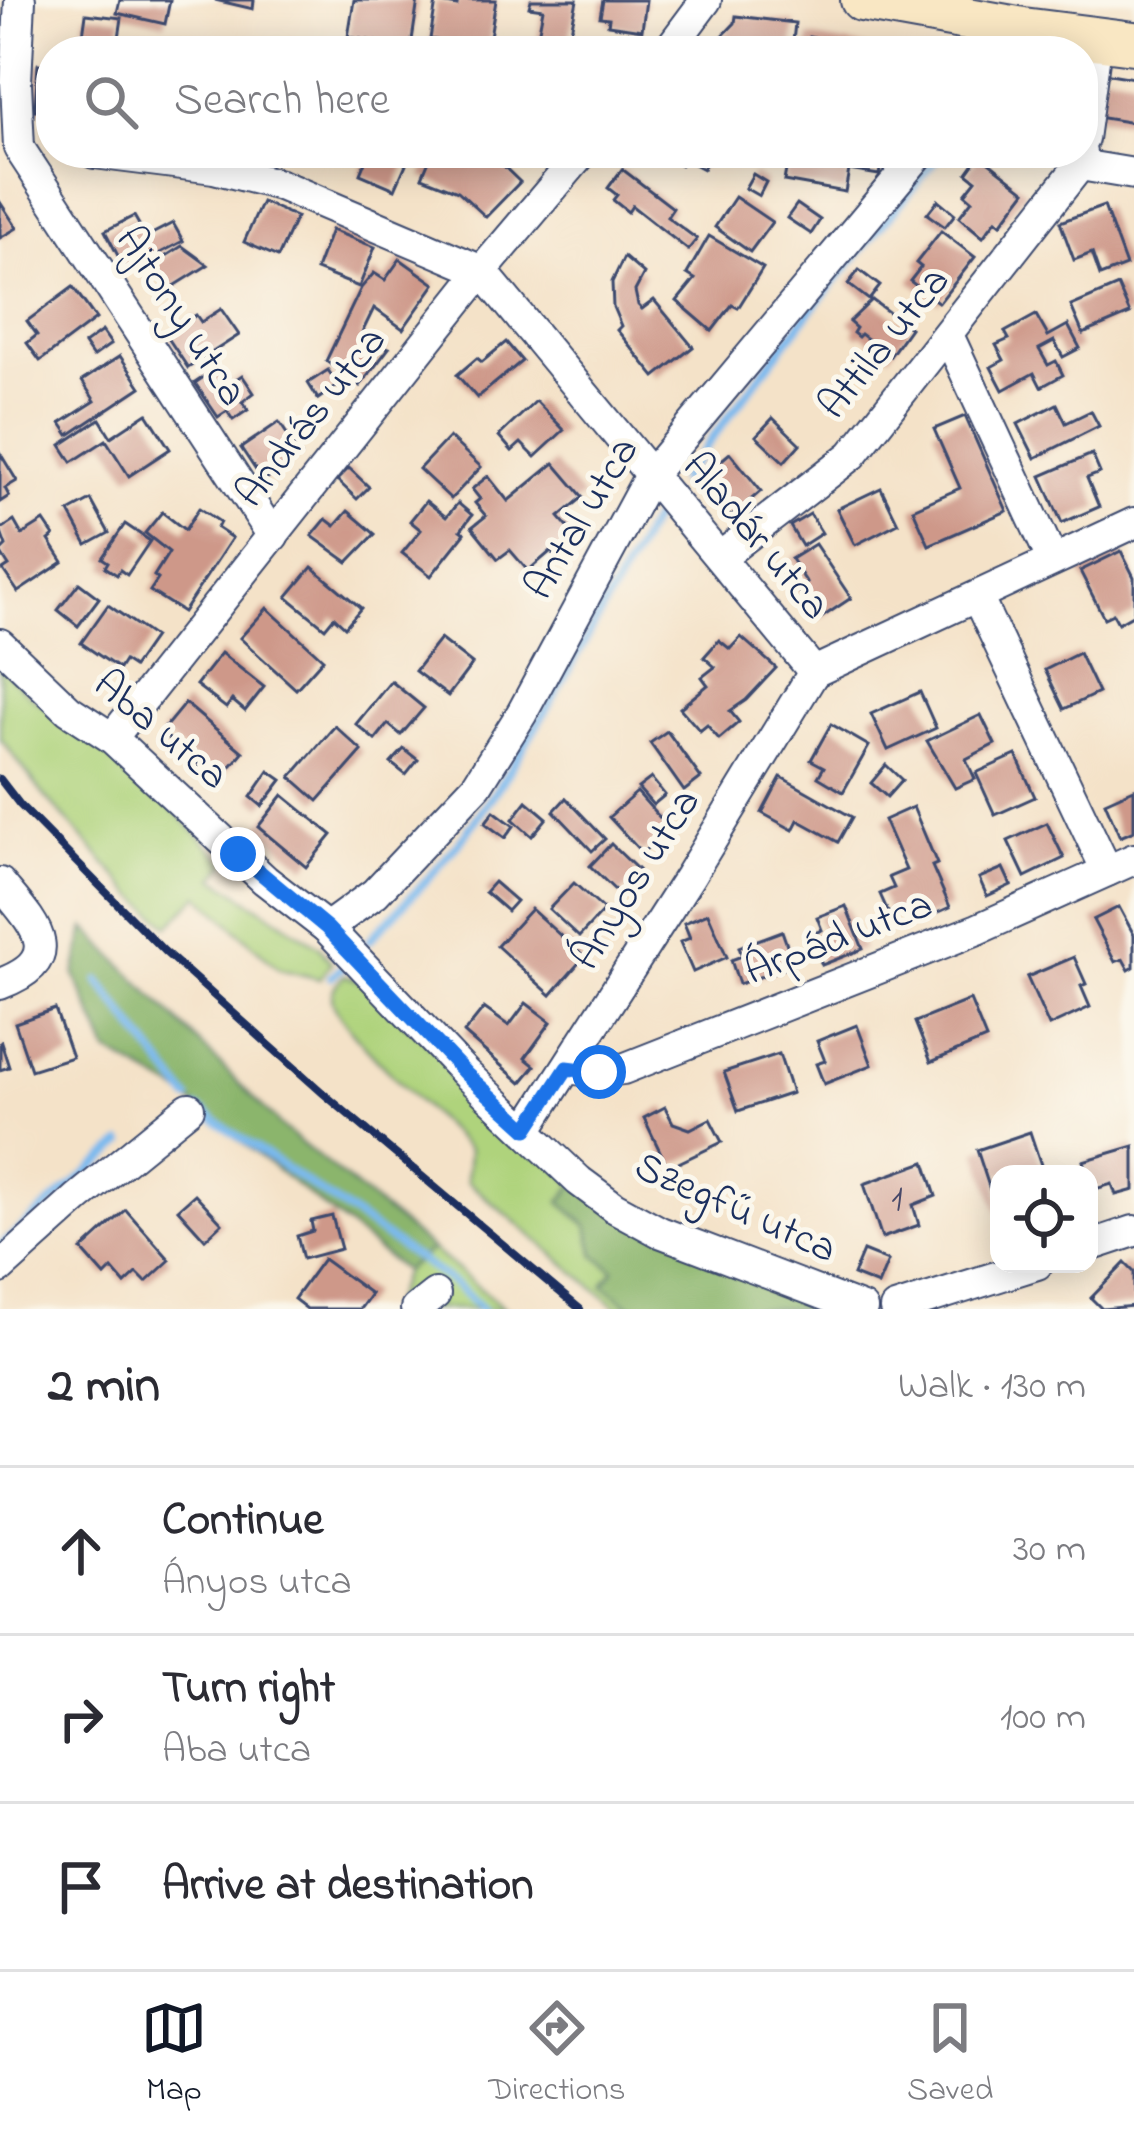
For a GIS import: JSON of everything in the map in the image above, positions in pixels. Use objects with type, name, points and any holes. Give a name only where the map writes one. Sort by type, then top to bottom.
[{"type":"main road","points":[[862,0],[999,36]]},
{"type":"street","points":[[20,0],[19,148],[36,149]]},
{"type":"street","points":[[679,36],[706,0]]},
{"type":"street","name":"Attila utca","points":[[1098,98],[1116,41]]},
{"type":"street","name":"Ajtony utca","points":[[19,148],[273,536]]},
{"type":"street","points":[[1098,159],[1134,175]]},
{"type":"street","name":"Aladár utca","points":[[214,168],[280,185],[482,271],[814,672]]},
{"type":"street","name":"András utca","points":[[112,738],[482,271],[569,168]]},
{"type":"street","name":"Antal utca","points":[[327,928],[375,893],[477,785],[649,478],[907,168]]},
{"type":"street","name":"Attila utca","points":[[720,557],[852,454],[948,335],[1069,168]]},
{"type":"street","points":[[948,335],[1052,559]]},
{"type":"street","points":[[814,672],[1134,524]]},
{"type":"street","points":[[978,599],[1120,865]]},
{"type":"street","name":"Aba utca","points":[[0,644],[68,710],[112,738],[265,880],[327,928],[466,1074],[527,1129]]},
{"type":"street","name":"Ányos utca","points":[[527,1129],[814,672]]},
{"type":"street","name":"Árpád utca","points":[[567,1068],[623,1069],[979,929],[1120,865]]},
{"type":"street","points":[[0,883],[34,924],[40,953],[28,972],[0,984]]},
{"type":"street","points":[[0,1268],[189,1108]]},
{"type":"street","name":"Szegfű utca","points":[[527,1129],[579,1181],[660,1232],[862,1309]]},
{"type":"street","points":[[1098,1243],[1134,1231]]},
{"type":"street","points":[[895,1309],[967,1297],[1018,1273]]},
{"type":"green space","points":[[0,665],[35,699],[120,759],[167,803],[227,863],[215,878],[319,946],[331,962],[320,979],[279,969],[199,895],[169,926],[132,893],[0,738]]},
{"type":"green space","points":[[85,927],[285,1130],[432,1249],[404,1271],[179,1092],[108,1052],[75,975]]},
{"type":"green space","points":[[345,975],[365,983],[574,1184],[560,1202],[588,1226],[595,1255],[615,1270],[604,1286],[634,1309],[619,1309],[467,1181],[469,1150],[370,1051],[337,1011],[332,994]]},
{"type":"green space","points":[[574,1184],[832,1309],[634,1309],[603,1285],[614,1270],[595,1255],[588,1226],[560,1202]]},
{"type":"green space","points":[[432,1249],[505,1309],[398,1309],[392,1302],[404,1271]]},
{"type":"building","points":[[120,0],[170,0],[165,24],[117,13]]},
{"type":"building","points":[[215,0],[254,0],[253,9]]},
{"type":"building","points":[[354,0],[418,0],[413,36],[348,36]]},
{"type":"building","points":[[458,0],[496,0],[490,36],[430,36],[436,2],[457,6]]},
{"type":"building","points":[[531,0],[577,0],[570,36],[538,36],[543,9],[529,7]]},
{"type":"building","points":[[603,0],[646,0],[642,30],[608,25],[609,18],[600,17]]},
{"type":"building","points":[[86,14],[122,18],[119,36],[83,36]]},
{"type":"building","points":[[736,16],[795,23],[794,36],[722,36]]},
{"type":"building","points":[[1104,73],[1134,78],[1134,123],[1098,117]]},
{"type":"building","points":[[362,168],[404,168],[395,189],[360,174]]},
{"type":"building","points":[[426,168],[506,168],[520,182],[486,217],[458,191],[422,177]]},
{"type":"building","points":[[786,168],[880,168],[879,175],[849,170],[845,192],[784,181]]},
{"type":"building","points":[[971,168],[997,168],[1026,191],[1001,224],[996,220],[983,237],[959,217],[972,200],[965,194],[976,180],[967,173]]},
{"type":"building","points":[[622,169],[673,208],[667,217],[697,239],[688,250],[632,206],[628,212],[613,200],[617,195],[608,188]]},
{"type":"building","points":[[753,174],[766,182],[759,196],[745,188]]},
{"type":"building","points":[[735,197],[772,222],[750,252],[715,227]]},
{"type":"building","points":[[938,200],[955,214],[945,227],[927,214]]},
{"type":"building","points":[[0,202],[17,228],[0,238]]},
{"type":"building","points":[[262,202],[296,217],[278,257],[244,242]]},
{"type":"building","points":[[797,204],[820,220],[811,234],[787,218]]},
{"type":"building","points":[[1104,206],[1126,266],[1100,276],[1092,253],[1074,260],[1060,222]]},
{"type":"building","points":[[134,216],[146,237],[173,223],[183,241],[126,271],[105,231]]},
{"type":"building","points":[[331,230],[375,247],[359,287],[316,270]]},
{"type":"building","points":[[941,231],[975,257],[939,303],[910,281],[921,267],[916,263]]},
{"type":"building","points":[[709,236],[763,268],[738,308],[732,305],[712,331],[677,301],[695,279],[687,274]]},
{"type":"building","points":[[182,246],[208,265],[168,290],[152,265]]},
{"type":"building","points":[[624,257],[644,274],[635,291],[638,305],[642,309],[654,300],[693,347],[655,377],[617,330],[621,326],[613,307],[612,282]]},
{"type":"building","points":[[400,259],[435,284],[403,329],[374,308],[360,337],[389,348],[360,386],[326,361],[361,288],[374,273],[385,280]]},
{"type":"building","points":[[859,270],[880,286],[869,300],[848,284]]},
{"type":"building","points":[[1118,286],[1130,314],[1083,334],[1071,306]]},
{"type":"building","points":[[73,287],[96,319],[40,361],[27,343],[37,335],[27,321]]},
{"type":"building","points":[[872,300],[910,328],[890,356],[853,333],[856,328],[849,322]]},
{"type":"building","points":[[221,309],[239,335],[188,368],[166,335],[196,315],[201,322]]},
{"type":"building","points":[[1036,315],[1048,336],[1068,325],[1080,348],[1063,357],[1054,341],[1039,349],[1048,365],[1056,361],[1063,375],[1041,387],[1034,373],[1003,390],[991,367],[1004,360],[996,345],[1009,339],[1005,332]]},
{"type":"building","points":[[102,331],[111,344],[93,357],[84,344]]},
{"type":"building","points":[[506,342],[522,361],[477,398],[457,375]]},
{"type":"building","points":[[120,356],[141,387],[69,435],[61,423],[95,401],[82,381]]},
{"type":"building","points":[[217,368],[229,384],[242,375],[254,393],[242,402],[248,410],[233,420],[227,411],[218,417],[195,383]]},
{"type":"building","points":[[328,370],[338,385],[318,399],[308,383]]},
{"type":"building","points":[[536,401],[564,430],[535,457],[521,443],[512,451],[499,436]]},
{"type":"building","points":[[1057,404],[1066,423],[1091,411],[1099,426],[1035,458],[1018,424]]},
{"type":"building","points":[[147,413],[170,449],[129,476],[106,440],[72,462],[61,445],[100,419],[111,437]]},
{"type":"building","points":[[965,416],[1007,511],[929,545],[913,509],[960,488],[934,429]]},
{"type":"building","points":[[773,418],[800,444],[784,462],[756,436]]},
{"type":"building","points":[[279,422],[301,455],[263,481],[241,448]]},
{"type":"building","points":[[449,437],[481,467],[451,499],[419,469]]},
{"type":"building","points":[[0,453],[17,481],[5,488],[9,496],[0,502]]},
{"type":"building","points":[[730,453],[761,491],[731,517],[704,486],[716,475],[711,469]]},
{"type":"building","points":[[1092,454],[1100,473],[1087,478],[1099,507],[1062,523],[1041,476]]},
{"type":"building","points":[[554,463],[583,497],[559,517],[577,538],[555,557],[551,551],[528,571],[510,550],[498,559],[472,527],[486,516],[475,503],[480,499],[472,489],[488,476],[508,501]]},
{"type":"building","points":[[349,468],[369,487],[357,499],[337,480]]},
{"type":"building","points":[[881,488],[898,523],[855,545],[837,509]]},
{"type":"building","points":[[91,500],[109,533],[87,545],[69,512]]},
{"type":"building","points":[[426,501],[446,517],[458,503],[472,515],[461,530],[465,533],[431,576],[402,553],[421,530],[410,521]]},
{"type":"building","points":[[199,508],[220,522],[217,528],[232,538],[183,612],[150,591],[169,552],[145,533],[162,512],[185,530]]},
{"type":"building","points":[[348,511],[375,534],[348,562],[312,536],[326,519],[335,526]]},
{"type":"building","points":[[810,514],[822,533],[802,546],[790,526]]},
{"type":"building","points":[[14,521],[22,535],[44,521],[63,562],[18,592],[3,570],[9,566],[0,552],[6,546],[0,530]]},
{"type":"building","points":[[125,524],[150,541],[127,575],[120,570],[117,575],[105,567],[108,562],[102,558]]},
{"type":"building","points":[[815,544],[851,598],[818,620],[798,589],[807,583],[791,559]]},
{"type":"building","points":[[1121,551],[1134,577],[1134,614],[1118,623],[1113,614],[1104,618],[1080,571]]},
{"type":"building","points":[[312,567],[361,608],[345,627],[334,617],[325,628],[287,597]]},
{"type":"building","points":[[79,583],[99,598],[78,626],[58,610]]},
{"type":"building","points":[[108,605],[154,637],[133,667],[124,661],[119,669],[81,643]]},
{"type":"building","points":[[267,608],[323,659],[296,689],[240,638]]},
{"type":"building","points":[[741,637],[776,668],[730,711],[739,722],[719,739],[707,725],[700,731],[680,708],[708,685],[702,677],[715,667],[704,657],[719,640],[730,649]]},
{"type":"building","points":[[440,639],[472,664],[448,696],[415,671]]},
{"type":"building","points":[[221,653],[264,687],[245,711],[232,700],[226,708],[196,685]]},
{"type":"building","points":[[1079,653],[1098,693],[1064,709],[1045,670]]},
{"type":"building","points":[[391,681],[424,708],[401,735],[388,724],[375,740],[356,724]]},
{"type":"building","points":[[920,692],[936,728],[888,750],[871,714]]},
{"type":"building","points":[[185,703],[243,752],[215,785],[197,770],[200,765],[161,732]]},
{"type":"building","points":[[981,715],[995,744],[966,759],[975,779],[955,788],[927,741]]},
{"type":"building","points":[[831,724],[869,746],[843,792],[818,777],[824,767],[811,760]]},
{"type":"building","points":[[335,726],[362,751],[318,801],[291,777]]},
{"type":"building","points":[[667,731],[701,778],[684,791],[650,743]]},
{"type":"building","points":[[404,749],[418,760],[406,775],[391,763]]},
{"type":"building","points":[[1016,755],[1035,797],[995,815],[976,773]]},
{"type":"building","points":[[886,765],[902,780],[887,797],[871,783]]},
{"type":"building","points":[[269,771],[282,780],[262,806],[251,797]]},
{"type":"building","points":[[781,777],[852,817],[838,842],[798,820],[793,830],[762,813]]},
{"type":"building","points":[[651,778],[665,795],[653,805],[638,788]]},
{"type":"building","points":[[1134,789],[1134,831],[1120,837],[1105,802]]},
{"type":"building","points":[[637,792],[669,828],[642,853],[609,817]]},
{"type":"building","points":[[283,795],[332,835],[306,867],[258,827]]},
{"type":"building","points":[[566,798],[605,839],[592,851],[554,811]]},
{"type":"building","points":[[527,801],[547,818],[532,836],[513,819]]},
{"type":"building","points":[[913,807],[950,907],[910,925],[903,908],[889,914],[880,894],[894,888],[889,877],[906,870],[884,820]]},
{"type":"building","points":[[494,811],[514,826],[505,838],[485,823]]},
{"type":"building","points":[[1047,823],[1064,858],[1025,877],[1008,841]]},
{"type":"building","points":[[611,844],[638,870],[637,878],[620,895],[590,866]]},
{"type":"building","points":[[1003,868],[1011,885],[987,896],[979,878]]},
{"type":"building","points":[[494,882],[516,901],[507,911],[485,892]]},
{"type":"building","points":[[574,883],[604,910],[579,937],[549,909]]},
{"type":"building","points":[[846,906],[863,949],[822,965],[810,935],[822,930],[817,917]]},
{"type":"building","points":[[1119,907],[1134,935],[1134,967],[1129,970],[1123,959],[1115,962],[1093,920]]},
{"type":"building","points":[[531,909],[584,957],[551,995],[497,946]]},
{"type":"building","points":[[708,913],[727,957],[693,972],[680,942],[690,938],[684,923]]},
{"type":"building","points":[[782,931],[794,965],[739,984],[731,960],[742,956],[739,947]]},
{"type":"building","points":[[1074,957],[1090,1007],[1049,1026],[1027,977]]},
{"type":"building","points":[[970,1000],[986,1039],[931,1062],[915,1022]]},
{"type":"building","points":[[526,1003],[551,1022],[525,1058],[535,1066],[521,1083],[464,1033],[484,1008],[509,1026]]},
{"type":"building","points":[[55,1009],[72,1057],[31,1070],[15,1023]]},
{"type":"building","points":[[857,1025],[872,1065],[824,1084],[816,1064],[825,1061],[817,1041]]},
{"type":"building","points":[[0,1043],[9,1067],[0,1070]]},
{"type":"building","points":[[779,1054],[792,1093],[738,1111],[724,1072]]},
{"type":"building","points":[[665,1107],[673,1123],[690,1129],[710,1119],[722,1142],[668,1168],[644,1118]]},
{"type":"building","points":[[1030,1132],[1041,1165],[990,1165],[990,1190],[977,1150]]},
{"type":"building","points":[[1134,1146],[1134,1190],[1116,1195],[1112,1184],[1098,1188],[1098,1165],[1083,1161]]},
{"type":"building","points":[[925,1162],[936,1196],[913,1205],[919,1225],[882,1238],[864,1184]]},
{"type":"building","points":[[195,1194],[222,1223],[205,1239],[178,1209]]},
{"type":"building","points":[[126,1210],[170,1260],[146,1282],[137,1273],[125,1284],[112,1269],[105,1276],[82,1250]]},
{"type":"building","points":[[332,1216],[341,1249],[303,1259],[297,1236],[313,1231],[311,1221]]},
{"type":"building","points":[[863,1251],[888,1261],[878,1285],[853,1275]]},
{"type":"building","points":[[323,1259],[371,1294],[360,1309],[307,1309],[294,1299]]},
{"type":"building","points":[[1125,1263],[1134,1272],[1134,1306],[1102,1309],[1091,1298]]},
{"type":"waterway","points":[[680,480],[807,315],[930,168]]},
{"type":"waterway","points":[[369,940],[450,853],[499,786],[654,517]]},
{"type":"waterway","points":[[331,977],[344,965]]},
{"type":"waterway","points":[[99,981],[189,1099]]},
{"type":"waterway","points":[[199,1109],[457,1286],[482,1309]]},
{"type":"waterway","points":[[0,1246],[123,1143]]},
{"type":"railway","points":[[0,779],[164,951],[324,1094],[580,1309]]},
{"type":"route","points":[[238,854],[327,928],[466,1074],[527,1129],[567,1068],[599,1072]]}]
